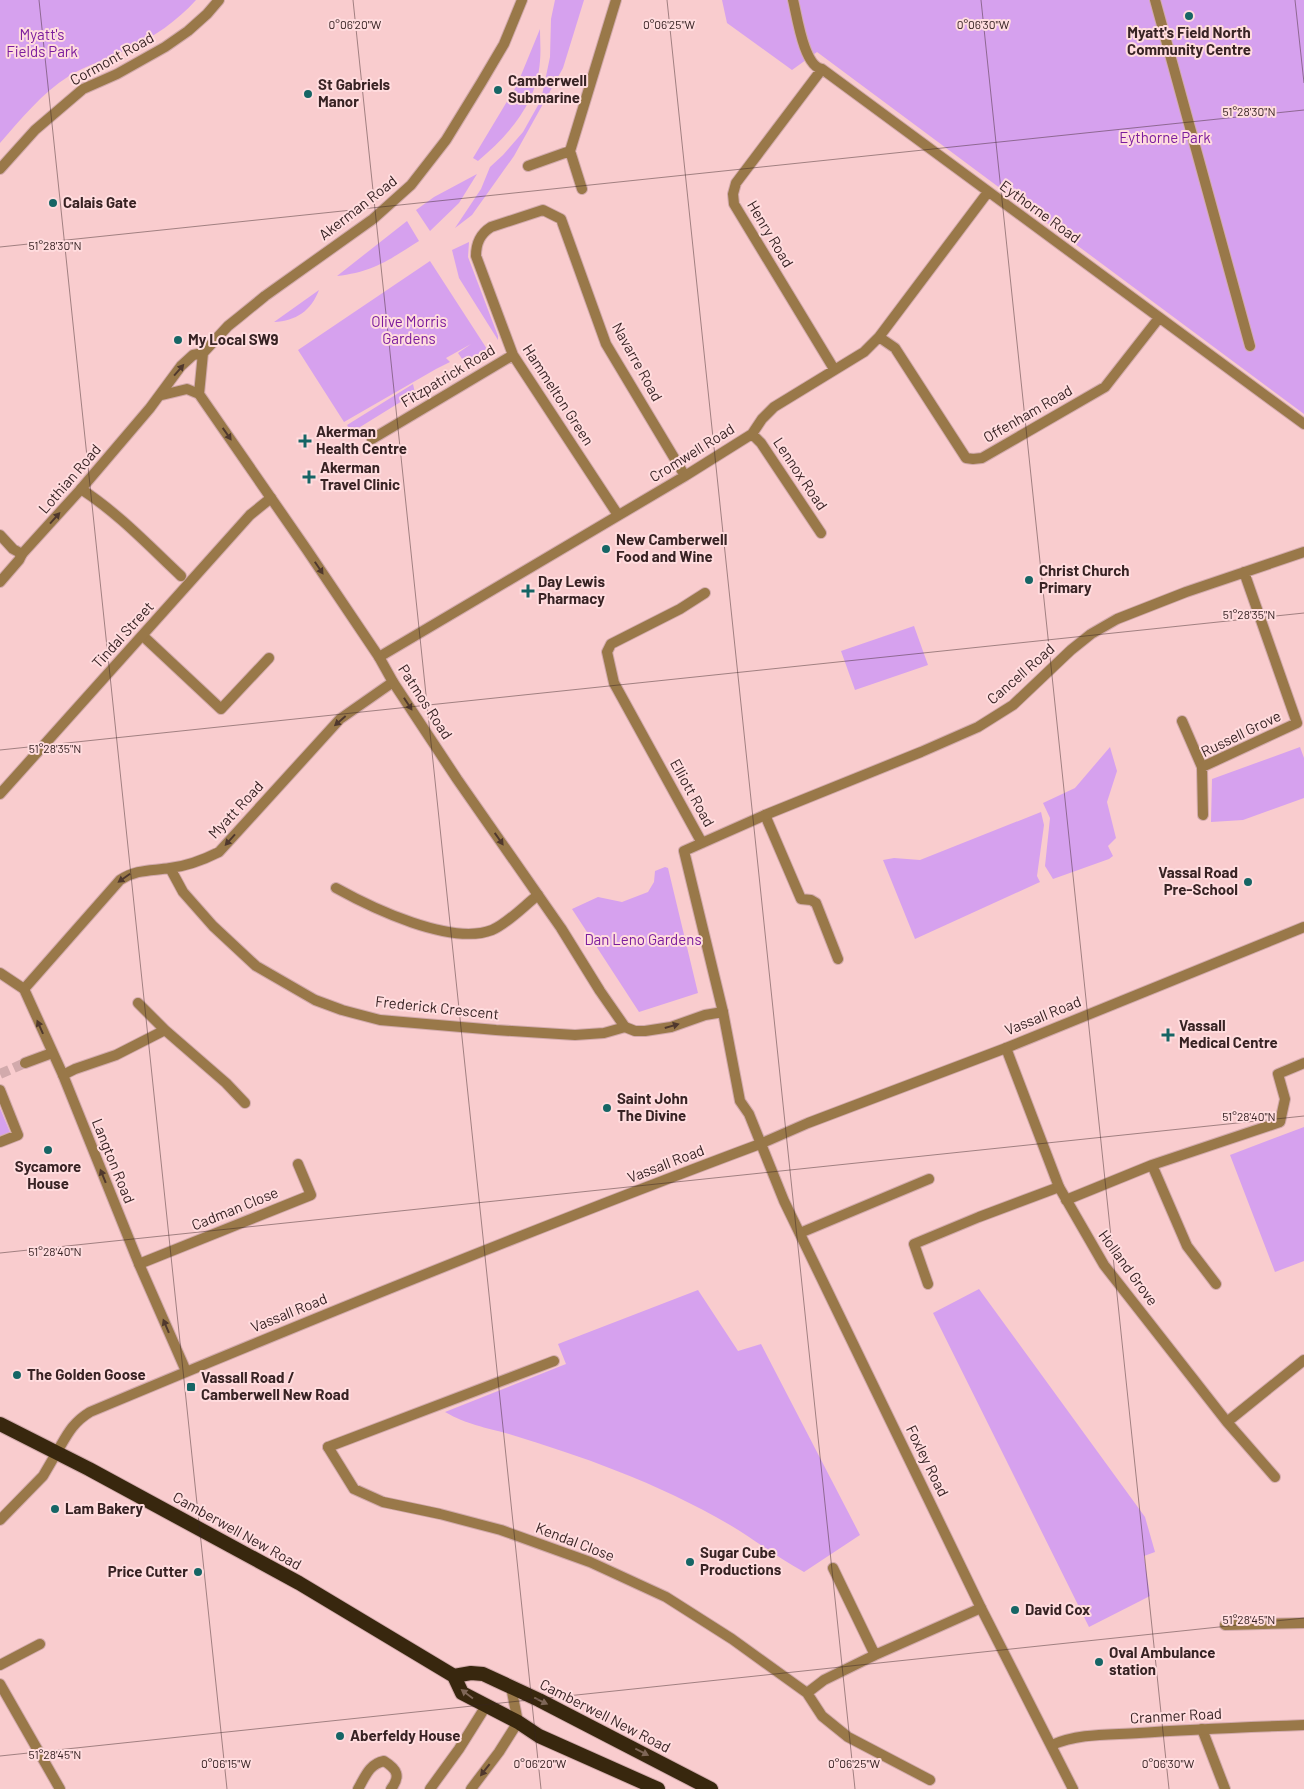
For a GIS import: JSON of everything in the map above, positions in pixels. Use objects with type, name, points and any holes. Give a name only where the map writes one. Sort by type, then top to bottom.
[{"type":"highway","name":"Camberwell New Road","points":[[0,1424],[57,1452],[299,1583],[423,1660],[454,1676],[462,1693],[518,1722],[539,1736],[639,1785],[658,1789]]},
{"type":"highway","name":"Camberwell New Road","points":[[454,1676],[471,1672],[483,1674],[540,1700],[711,1789]]},
{"type":"street","name":"Cormont Road","points":[[0,169],[35,130],[83,89],[117,74],[165,47],[194,26],[219,0]]},
{"type":"street","name":"Akerman Road","points":[[162,395],[166,385],[181,366],[193,355],[203,353],[228,326],[265,296],[373,219],[411,185],[446,140],[482,83],[504,44],[522,0]]},
{"type":"street","points":[[582,190],[570,150],[616,0]]},
{"type":"street","name":"Eythorne Road","points":[[794,0],[806,50],[818,69],[822,69],[1304,424]]},
{"type":"street","points":[[1155,0],[1250,346]]},
{"type":"street","name":"Henry Road","points":[[822,69],[736,183],[733,194],[734,204],[834,369]]},
{"type":"street","points":[[528,166],[570,150]]},
{"type":"street","name":"Cromwell Road","points":[[379,657],[685,476],[752,434],[762,418],[774,407],[864,352],[879,337],[988,192]]},
{"type":"street","name":"Hammelton Green","points":[[543,210],[491,227],[481,236],[476,248],[479,268],[513,355],[618,515]]},
{"type":"street","name":"Navarre Road","points":[[543,210],[561,219],[606,344],[685,476]]},
{"type":"street","name":"Offenham Road","points":[[879,337],[895,348],[966,458],[972,460],[982,458],[1105,387],[1159,318]]},
{"type":"street","points":[[162,395],[187,389],[199,394],[203,353]]},
{"type":"street","name":"Fitzpatrick Road","points":[[372,439],[513,355]]},
{"type":"street","name":"Patmos Road","points":[[199,394],[379,657],[393,682],[457,779],[538,895],[625,1028]]},
{"type":"street","name":"Lothian Road","points":[[0,582],[22,554],[82,489],[162,395]]},
{"type":"street","name":"Lennox Road","points":[[752,434],[761,443],[821,533]]},
{"type":"street","points":[[82,489],[123,522],[181,576]]},
{"type":"street","name":"Tindal Street","points":[[0,794],[250,516],[270,498]]},
{"type":"street","points":[[0,535],[13,549],[22,554]]},
{"type":"street","name":"Cancell Road","points":[[702,843],[978,727],[1013,705],[1071,650],[1092,634],[1117,619],[1304,552]]},
{"type":"street","name":"Russell Grove","points":[[1203,815],[1202,767],[1298,723],[1244,572]]},
{"type":"street","name":"Elliott Road","points":[[705,593],[680,609],[611,644],[607,652],[614,682],[702,843],[684,852],[723,1012],[740,1102],[749,1114],[760,1144]]},
{"type":"street","points":[[143,636],[220,709],[269,658]]},
{"type":"street","name":"Myatt Road","points":[[24,989],[120,880],[130,873],[196,863],[219,852],[340,719],[393,682]]},
{"type":"street","points":[[1182,721],[1202,767]]},
{"type":"street","points":[[765,815],[801,898],[811,900],[816,904],[838,959]]},
{"type":"street","name":"Frederick Crescent","points":[[170,868],[183,892],[207,920],[256,966],[315,1000],[342,1010],[380,1020],[496,1030],[575,1034],[604,1033],[625,1028],[635,1032],[645,1032],[671,1027],[705,1015],[723,1012]]},
{"type":"street","points":[[336,888],[363,903],[399,918],[448,932],[483,932],[492,930],[500,926],[538,895]]},
{"type":"street","name":"Vassall Road","points":[[0,1520],[43,1476],[74,1424],[85,1415],[186,1371],[393,1287],[760,1144],[808,1123],[1006,1048],[1304,927]]},
{"type":"street","points":[[0,973],[24,989]]},
{"type":"street","name":"Langton Road","points":[[24,989],[63,1075],[139,1264],[186,1371]]},
{"type":"street","points":[[138,1003],[165,1030],[226,1083],[245,1103]]},
{"type":"street","points":[[63,1075],[76,1068],[116,1054],[165,1030]]},
{"type":"street","name":"Holland Grove","points":[[1006,1048],[1059,1187],[1104,1265],[1227,1422],[1275,1477]]},
{"type":"street","points":[[24,1063],[52,1052]]},
{"type":"street","points":[[1066,1200],[1152,1165],[1280,1122],[1285,1099],[1278,1074],[1304,1064]]},
{"type":"street","points":[[0,1090],[18,1135],[0,1142]]},
{"type":"street","name":"Foxley Road","points":[[760,1144],[777,1186],[981,1608],[1073,1789]]},
{"type":"street","name":"Cadman Close","points":[[139,1264],[311,1195],[298,1164]]},
{"type":"street","points":[[1152,1165],[1187,1246],[1216,1284]]},
{"type":"street","points":[[800,1233],[929,1179]]},
{"type":"street","points":[[928,1284],[914,1244],[1059,1187]]},
{"type":"street","points":[[1227,1422],[1304,1360]]},
{"type":"street","name":"Kendal Close","points":[[554,1361],[328,1447],[354,1489],[383,1502],[501,1530],[590,1562],[666,1597],[732,1639],[807,1692],[822,1716],[848,1737],[930,1780]]},
{"type":"street","points":[[833,1568],[875,1655]]},
{"type":"street","points":[[807,1692],[824,1680],[875,1655],[981,1608]]},
{"type":"street","points":[[1225,1625],[1304,1623]]},
{"type":"street","points":[[0,1665],[40,1644]]},
{"type":"street","points":[[0,1684],[60,1789]]},
{"type":"street","points":[[471,1789],[499,1752],[518,1722],[511,1688]]},
{"type":"street","points":[[430,1789],[459,1749],[486,1706]]},
{"type":"street","name":"Cranmer Road","points":[[1052,1745],[1063,1740],[1087,1736],[1304,1725]]},
{"type":"street","points":[[1202,1729],[1225,1789]]},
{"type":"street","points":[[358,1789],[376,1762],[384,1761],[397,1773],[397,1782],[391,1789]]},
{"type":"green space","name":"Myatt's Fields Park","points":[[0,0],[196,0],[173,22],[147,39],[69,76],[59,83],[32,107],[0,143]]},
{"type":"green space","points":[[555,0],[584,0],[563,68],[514,156],[472,215],[455,228],[481,189],[490,167],[523,132],[541,100],[550,57],[551,19]]},
{"type":"green space","name":"Eythorne Park","points":[[722,0],[1304,0],[1304,414],[817,52],[792,70],[727,23]]},
{"type":"green space","points":[[540,29],[538,76],[527,104],[520,117],[510,129],[478,161],[473,158],[517,85]]},
{"type":"green space","points":[[477,174],[459,203],[430,231],[416,210],[434,197]]},
{"type":"green space","points":[[407,221],[419,241],[371,268],[361,272],[337,276]]},
{"type":"green space","points":[[469,242],[468,257],[498,340],[459,278],[452,250]]},
{"type":"green space","name":"Olive Morris Gardens","points":[[430,261],[487,349],[465,363],[458,353],[471,344],[446,358],[450,362],[344,422],[298,350]]},
{"type":"green space","points":[[319,290],[312,304],[302,314],[289,320],[274,322]]},
{"type":"green space","points":[[413,384],[415,393],[352,432],[347,425]]},
{"type":"green space","points":[[914,626],[928,665],[855,690],[841,651]]},
{"type":"green space","points":[[1110,747],[1117,771],[1107,802],[1116,838],[1108,846],[1113,856],[1053,879],[1045,866],[1050,818],[1043,803],[1075,788]]},
{"type":"green space","points":[[1300,747],[1304,758],[1304,798],[1243,820],[1211,822],[1212,779]]},
{"type":"green space","points":[[1041,812],[1044,825],[1037,876],[1040,882],[915,939],[883,860],[894,858],[920,860]]},
{"type":"green space","name":"Dan Leno Gardens","points":[[665,867],[668,868],[698,993],[639,1012],[572,909],[598,897],[622,902],[648,892],[654,882],[655,871]]},
{"type":"green space","points":[[0,1108],[10,1132],[0,1136]]},
{"type":"green space","points":[[1304,1127],[1304,1261],[1275,1272],[1230,1155]]},
{"type":"green space","points":[[979,1289],[1145,1517],[1155,1552],[1144,1556],[1150,1596],[1089,1627],[933,1313]]},
{"type":"green space","points":[[698,1290],[738,1351],[761,1344],[860,1535],[804,1572],[730,1525],[660,1489],[563,1451],[469,1423],[445,1412],[566,1364],[558,1344]]},
{"type":"tunnel","points":[[0,1074],[25,1063]]},
{"type":"place","name":"Myatt's Field North Community Centre","points":[[1189,16]]},
{"type":"place","name":"Camberwell Submarine","points":[[498,90]]},
{"type":"place","name":"St Gabriels Manor","points":[[308,94]]},
{"type":"place","name":"Calais Gate","points":[[53,203]]},
{"type":"place","name":"My Local SW9","points":[[178,340]]},
{"type":"place","name":"Akerman Health Centre","points":[[305,441]]},
{"type":"place","name":"Akerman Travel Clinic","points":[[309,477]]},
{"type":"place","name":"New Camberwell Food and Wine","points":[[606,549]]},
{"type":"place","name":"Christ Church Primary","points":[[1029,580]]},
{"type":"place","name":"Day Lewis Pharmacy","points":[[528,591]]},
{"type":"place","name":"Vassal Road Pre-School","points":[[1248,882]]},
{"type":"place","name":"Vassall Medical Centre","points":[[1168,1035]]},
{"type":"place","name":"Saint John The Divine","points":[[607,1108]]},
{"type":"place","name":"Sycamore House","points":[[48,1150]]},
{"type":"place","name":"The Golden Goose","points":[[17,1375]]},
{"type":"place","name":"Vassall Road / Camberwell New Road","points":[[191,1387]]},
{"type":"place","name":"Lam Bakery","points":[[55,1509]]},
{"type":"place","name":"Sugar Cube Productions","points":[[690,1562]]},
{"type":"place","name":"Price Cutter","points":[[198,1572]]},
{"type":"place","name":"David Cox","points":[[1015,1610]]},
{"type":"place","name":"Oval Ambulance station","points":[[1099,1662]]},
{"type":"place","name":"Aberfeldy House","points":[[340,1736]]}]
